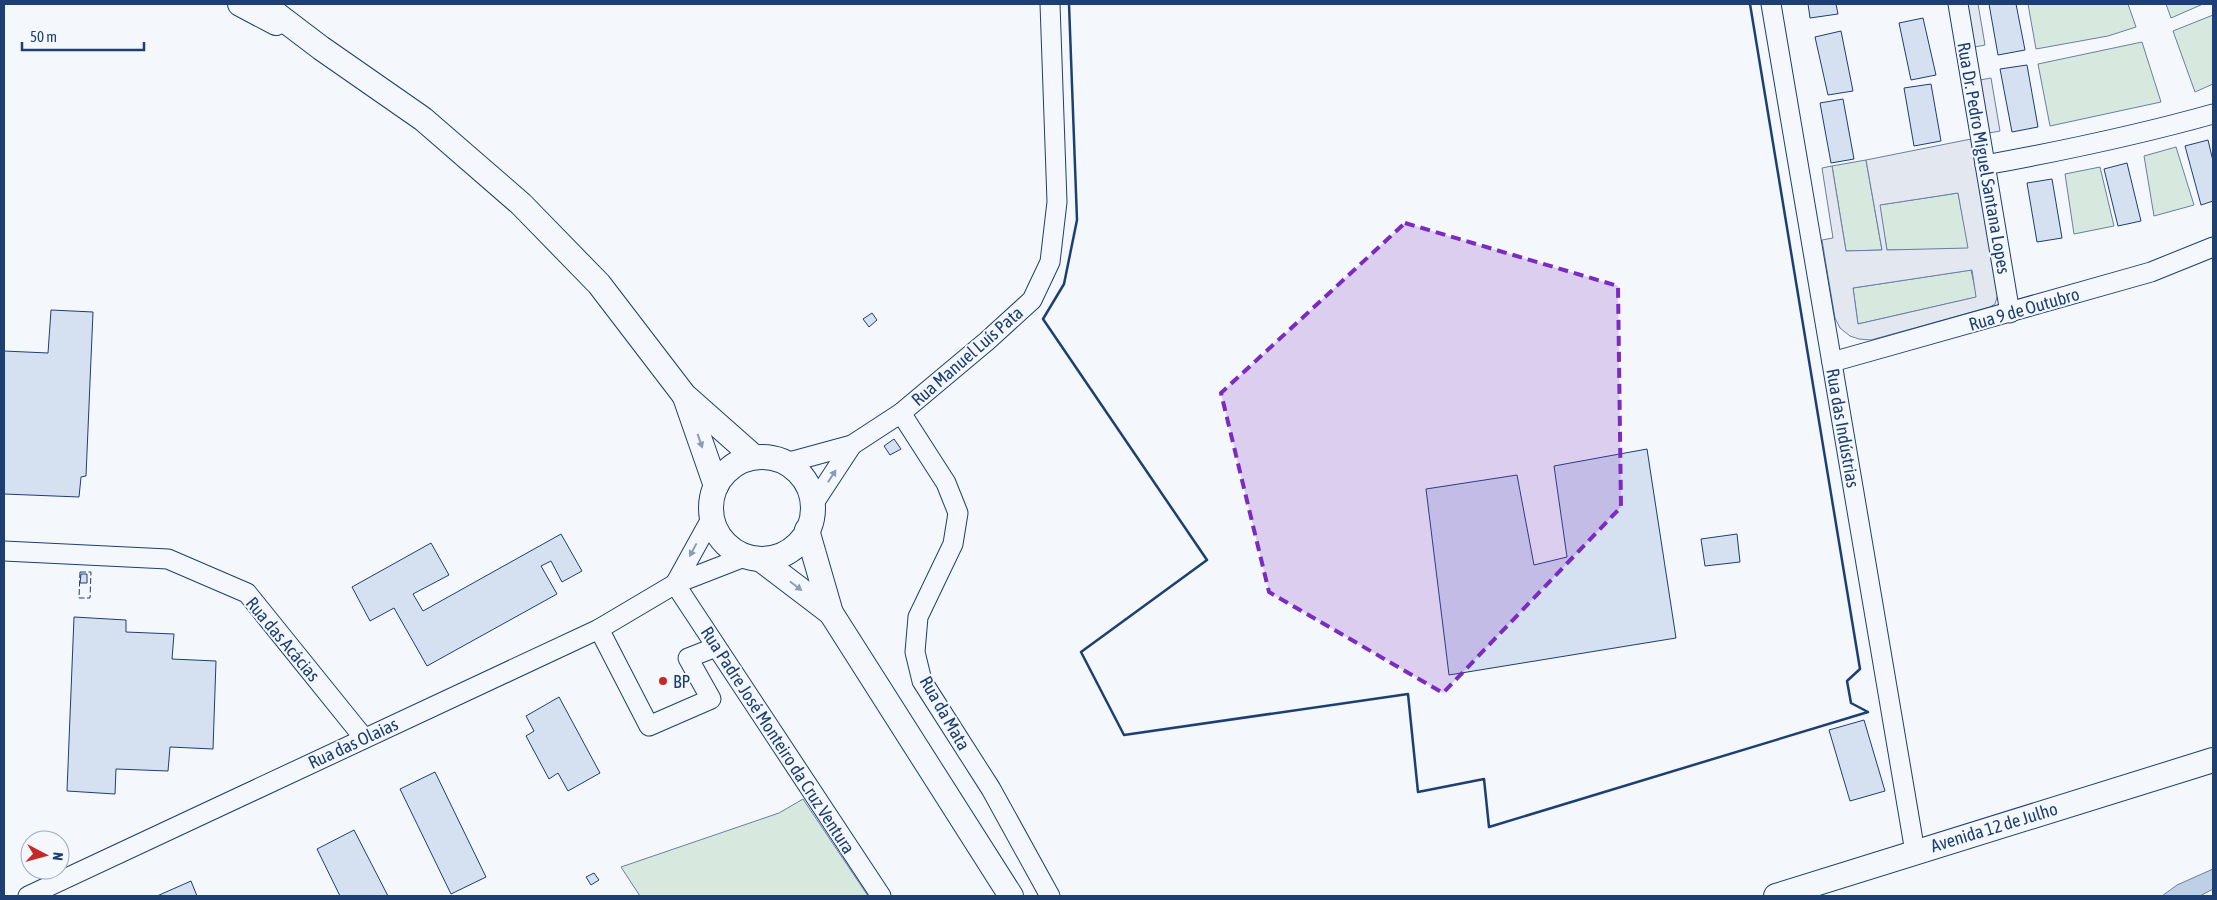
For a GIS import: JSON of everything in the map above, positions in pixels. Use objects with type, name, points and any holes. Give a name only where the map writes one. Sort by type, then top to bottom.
[{"type":"main road","points":[[240,4],[321,48]]},
{"type":"main road","points":[[263,4],[321,48],[423,119],[521,204],[599,284],[684,395],[754,457]]},
{"type":"main road","points":[[684,395],[716,486]]},
{"type":"main road","points":[[753,558],[774,557],[788,552],[799,542],[807,530],[812,506],[809,489],[800,474],[786,463],[770,458],[754,457],[738,463],[725,473],[716,486],[711,501],[712,517],[716,530],[724,542],[734,550],[753,558],[832,613]]},
{"type":"main road","points":[[807,530],[832,613],[1011,896]]},
{"type":"main road","name":"Avenida 12 de Julho","points":[[1776,896],[2213,760]]},
{"type":"street","name":"Rua Manuel Luís Pata","points":[[852,445],[901,413],[987,341],[1032,300],[1050,262],[1057,202],[1050,4]]},
{"type":"street","name":"Rua das Indústrias","points":[[1771,4],[1915,852]]},
{"type":"street","name":"Rua Dr. Pedro Miguel Santana Lopes","points":[[1958,4],[2010,313]]},
{"type":"street","points":[[1985,165],[2071,149],[2156,130],[2213,114]]},
{"type":"street","name":"Rua 9 de Outubro","points":[[1832,362],[2151,272],[2213,248]]},
{"type":"street","name":"Rua da Mata","points":[[901,413],[946,483],[958,512],[953,544],[918,617],[914,652],[922,681],[991,789],[1050,896]]},
{"type":"street","points":[[786,463],[852,445]]},
{"type":"street","points":[[812,506],[852,445]]},
{"type":"street","points":[[675,584],[712,517]]},
{"type":"street","name":"Rua das Acácias","points":[[4,552],[168,559],[247,593],[364,738]]},
{"type":"street","name":"Rua das Olaias","points":[[28,896],[599,629],[675,584],[753,558]]},
{"type":"street","name":"Rua Padre José Monteiro da Cruz Ventura","points":[[675,584],[881,896]]},
{"type":"street","points":[[599,629],[649,726],[711,699],[688,658],[716,647]]},
{"type":"highlighted area","points":[[1405,223],[1618,286],[1621,507],[1443,693],[1269,592],[1221,393]]},
{"type":"shaded area","points":[[1967,4],[1978,4],[1985,45],[1975,47]]},
{"type":"shaded area","points":[[2028,4],[2128,4],[2136,27],[2108,36],[2036,49]]},
{"type":"shaded area","points":[[2166,4],[2203,4],[2171,18]]},
{"type":"shaded area","points":[[2213,15],[2213,84],[2195,92],[2173,31]]},
{"type":"shaded area","points":[[2142,42],[2161,102],[2050,126],[2038,64]]},
{"type":"shaded area","points":[[1991,78],[2000,131],[1989,133],[1980,80]]},
{"type":"shaded area","points":[[1971,139],[1998,294],[1995,304],[1871,340],[1850,336],[1840,328],[1835,318],[1822,240],[1833,238],[1822,168],[1832,166],[1846,251],[1882,250],[1866,160]],"holes":[[[1958,193],[1968,248],[1887,250],[1880,205]],[[1972,270],[1976,297],[1858,324],[1853,288]]]},
{"type":"shaded area","points":[[2176,147],[2194,205],[2154,216],[2144,156]]},
{"type":"shaded area","points":[[1866,160],[1882,250],[1846,251],[1832,166]]},
{"type":"shaded area","points":[[2100,167],[2114,226],[2074,234],[2065,174]]},
{"type":"shaded area","points":[[1958,193],[1969,249],[1887,250],[1879,205]]},
{"type":"shaded area","points":[[1971,270],[1977,297],[1858,324],[1853,288]]},
{"type":"shaded area","points":[[803,799],[868,896],[640,896],[621,867],[779,813]]},
{"type":"water","points":[[2213,869],[2213,889],[2200,896],[2162,896],[2177,885]]},
{"type":"building","points":[[1808,4],[1836,4],[1838,14],[1810,18]]},
{"type":"building","points":[[1989,4],[2016,4],[2025,50],[1998,55]]},
{"type":"building","points":[[1923,18],[1936,75],[1911,80],[1899,23]]},
{"type":"building","points":[[1841,31],[1853,91],[1828,95],[1815,37]]},
{"type":"building","points":[[2027,65],[2038,127],[2012,132],[2000,69]]},
{"type":"building","points":[[1931,84],[1941,141],[1914,146],[1904,88]]},
{"type":"building","points":[[1843,99],[1854,159],[1831,163],[1820,103]]},
{"type":"building","points":[[2208,140],[2213,161],[2213,201],[2201,205],[2185,146]]},
{"type":"building","points":[[2127,163],[2141,221],[2118,226],[2104,169]]},
{"type":"building","points":[[2052,179],[2062,238],[2037,242],[2027,183]]},
{"type":"building","points":[[51,310],[93,312],[86,476],[81,477],[79,497],[4,494],[4,351],[48,353]]},
{"type":"building","points":[[872,313],[877,320],[869,327],[863,319]]},
{"type":"building","points":[[894,439],[901,449],[890,455],[884,446]]},
{"type":"building","points":[[1647,449],[1676,638],[1449,675],[1426,489],[1517,475],[1534,565],[1567,557],[1554,466]]},
{"type":"building","points":[[561,534],[582,571],[562,582],[551,561],[541,566],[557,594],[427,666],[394,608],[370,621],[352,587],[431,543],[449,575],[413,594],[423,611]]},
{"type":"building","points":[[1737,534],[1740,562],[1705,566],[1701,539]]},
{"type":"building","points":[[81,574],[87,574],[87,583],[80,583]]},
{"type":"building","points":[[74,617],[126,620],[126,632],[174,634],[172,659],[216,661],[213,749],[170,747],[168,771],[116,769],[115,794],[67,791]]},
{"type":"building","points":[[559,697],[600,773],[568,791],[558,773],[549,779],[526,736],[534,731],[526,716]]},
{"type":"building","points":[[1864,720],[1885,791],[1850,801],[1829,730]]},
{"type":"building","points":[[435,772],[486,877],[451,894],[400,789]]},
{"type":"building","points":[[354,830],[388,896],[340,896],[317,849]]},
{"type":"building","points":[[594,873],[599,880],[591,885],[586,877]]},
{"type":"building","points":[[191,881],[197,896],[157,896]]},
{"type":"fence","points":[[80,572],[91,572],[90,598],[79,598],[80,572]]},
{"type":"wall","points":[[1069,4],[1077,220],[1064,284],[1043,319],[1207,560],[1081,652],[1124,735],[1408,694],[1418,792],[1484,779],[1489,827],[1868,712],[1851,703],[1847,681],[1860,669],[1750,4]]},
{"type":"place","name":"BP","points":[[663,681]]}]
